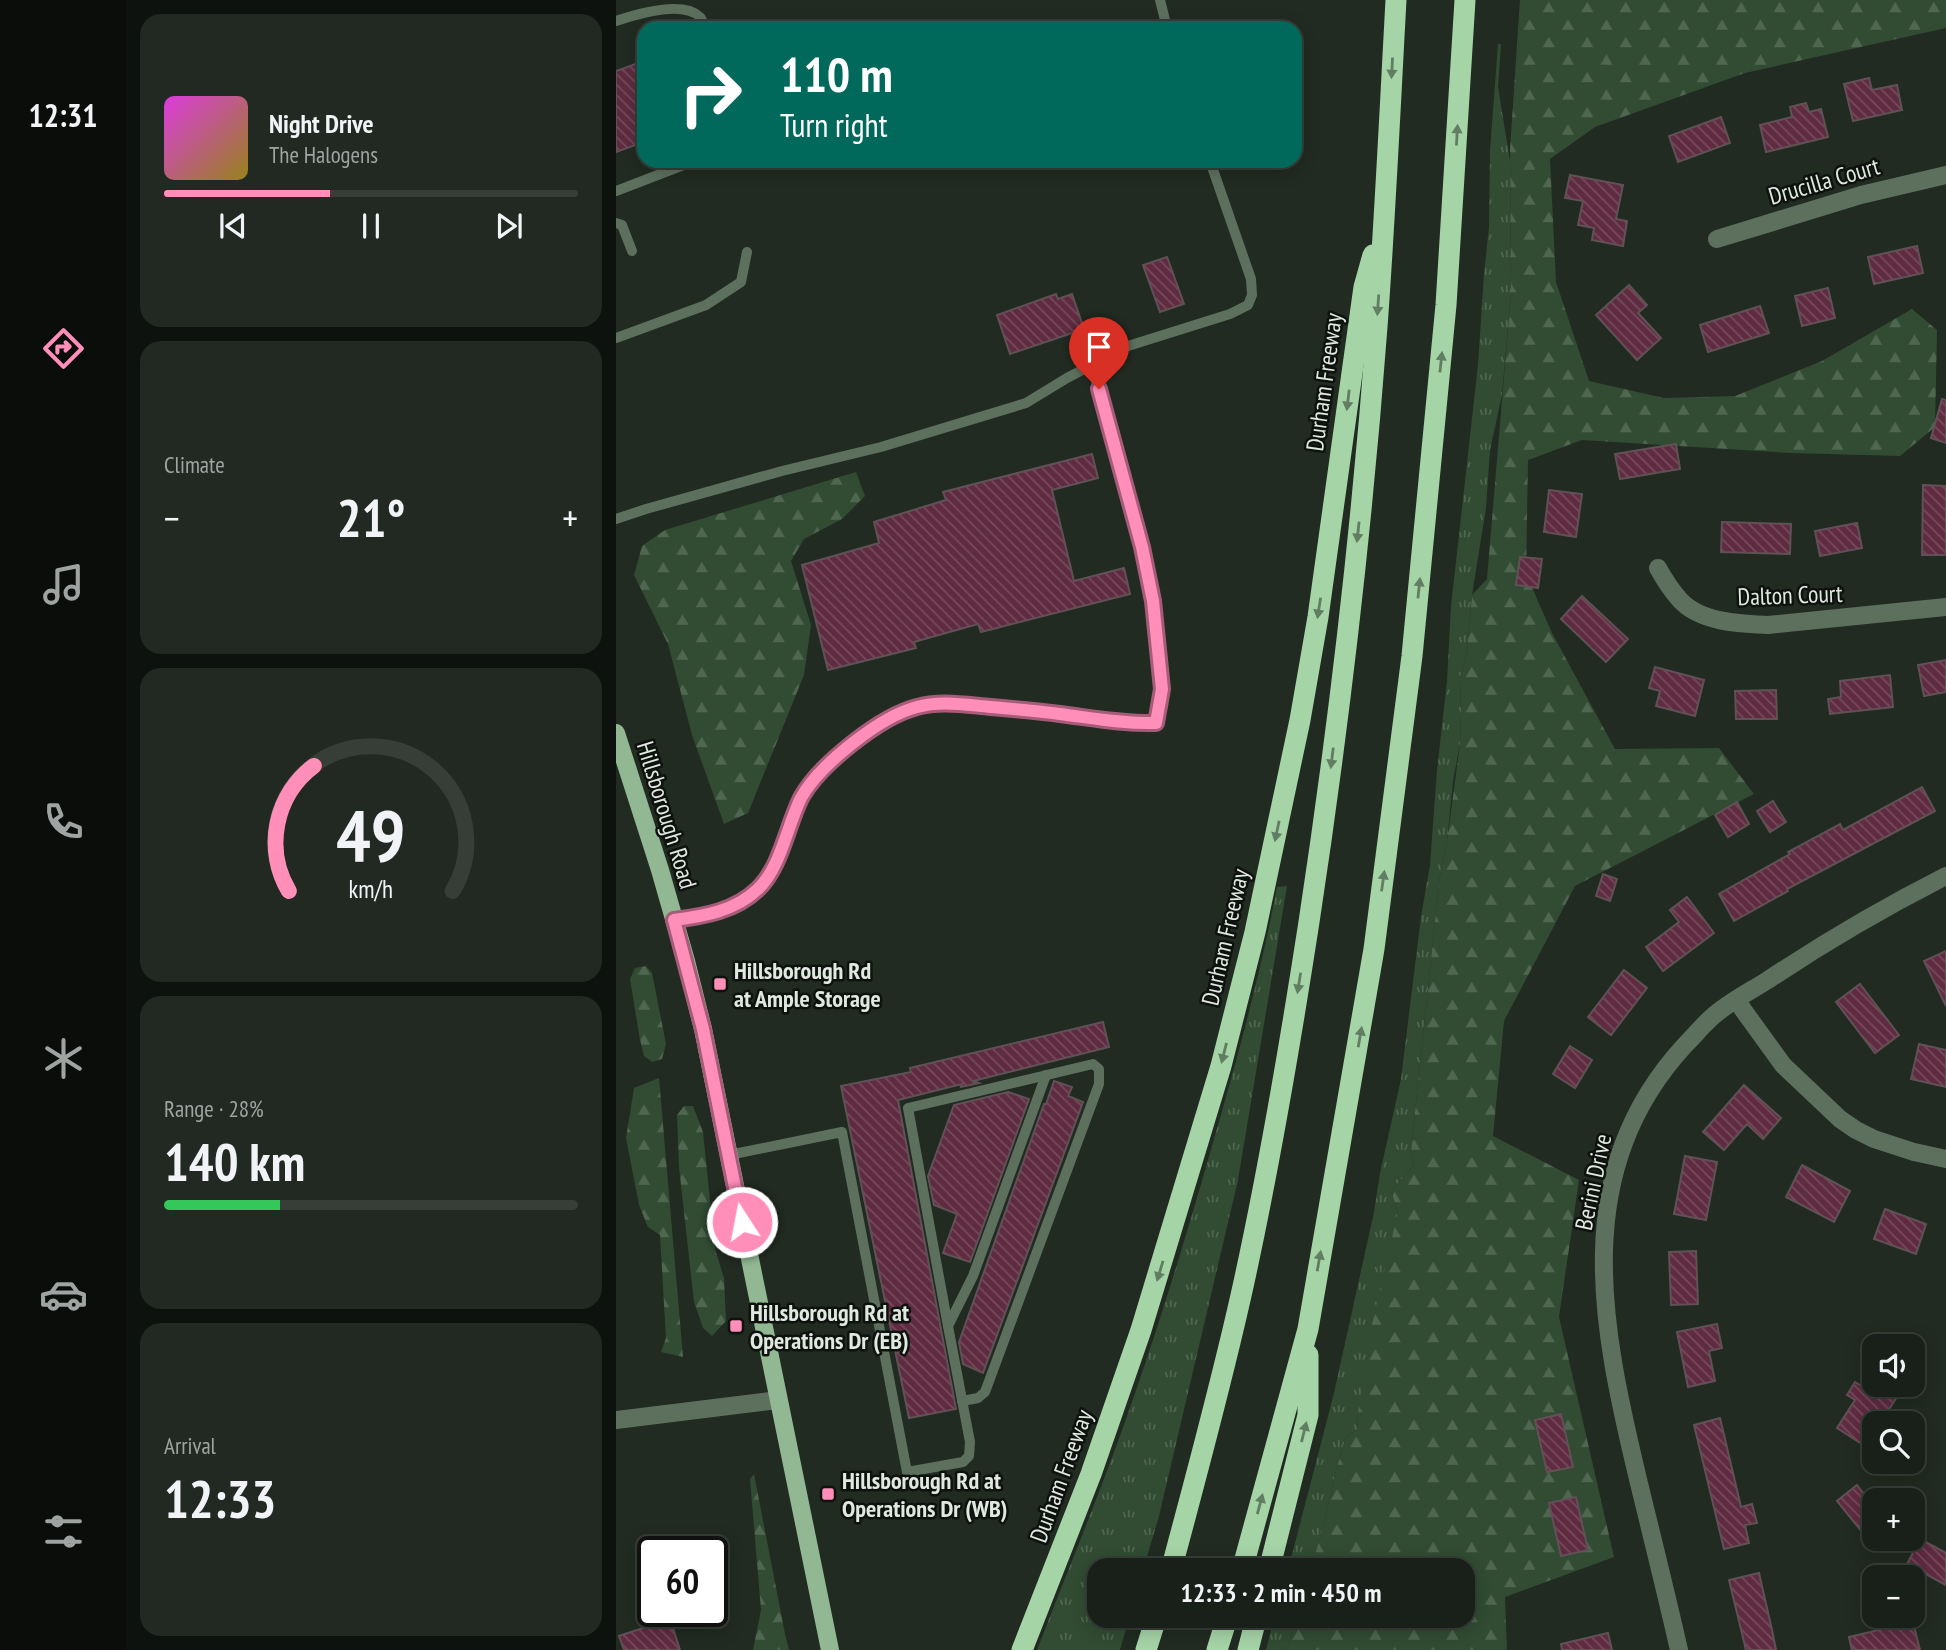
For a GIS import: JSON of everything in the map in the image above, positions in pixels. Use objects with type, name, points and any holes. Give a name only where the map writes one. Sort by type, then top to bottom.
[{"type":"highway","points":[[1174,1558],[1242,1289],[1274,1132],[1299,986],[1332,756],[1376,341],[1396,0]]},
{"type":"highway","points":[[1245,1558],[1308,1329],[1367,994],[1412,656],[1446,305],[1465,0]]},
{"type":"highway","name":"Durham Freeway","points":[[1022,1650],[1091,1474],[1142,1330],[1220,1066],[1255,932],[1300,720],[1318,617],[1364,287],[1384,213]]},
{"type":"highway","points":[[1272,1558],[1308,1415],[1308,1329]]},
{"type":"highway","points":[[1146,1650],[1153,1628]]},
{"type":"highway","points":[[1217,1650],[1224,1628]]},
{"type":"highway","points":[[1248,1650],[1254,1628]]},
{"type":"main road","name":"Hillsborough Road","points":[[616,733],[674,920],[703,1029],[831,1650]]},
{"type":"street","name":"Drucilla Court","points":[[1717,239],[1861,195],[1946,175]]},
{"type":"street","name":"Dalton Court","points":[[1658,568],[1681,602],[1706,615],[1743,624],[1768,625],[1946,607]]},
{"type":"street","name":"Berini Drive","points":[[1679,1650],[1622,1414],[1604,1304],[1605,1238],[1619,1154],[1655,1081],[1711,1017],[1867,918],[1946,876]]},
{"type":"street","points":[[1736,1000],[1783,1065],[1840,1119],[1874,1139],[1946,1159]]},
{"type":"street","points":[[616,1420],[778,1400]]},
{"type":"lane","points":[[1160,0],[1165,21]]},
{"type":"lane","points":[[616,21],[656,8],[684,7],[700,17],[701,21]]},
{"type":"lane","points":[[616,191],[676,168]]},
{"type":"lane","points":[[616,519],[770,474],[881,447],[1026,403],[1128,346],[1230,314],[1248,304],[1252,295],[1251,279],[1212,168]]},
{"type":"lane","points":[[616,223],[622,225],[632,251]]},
{"type":"lane","points":[[616,338],[706,305],[741,282],[747,252]]},
{"type":"lane","points":[[674,920],[713,914],[740,903],[760,888],[774,865],[802,797],[819,773],[883,722],[917,706],[952,703],[1156,723],[1162,689],[1153,601],[1142,547],[1091,365]]},
{"type":"lane","points":[[729,1155],[842,1132],[907,1472],[963,1462],[969,1456],[970,1442],[962,1401],[948,1326],[908,1108],[1093,1064],[1099,1069],[1099,1084],[985,1392],[978,1398],[962,1401]]},
{"type":"lane","points":[[948,1326],[973,1276],[1046,1075]]},
{"type":"green space","points":[[1520,0],[1946,0],[1946,28],[1745,73],[1595,127],[1550,159],[1556,282],[1589,381],[1664,398],[1735,396],[1822,361],[1912,309],[1937,330],[1935,427],[1900,456],[1791,453],[1582,440],[1528,460],[1526,574],[1552,633],[1615,749],[1719,748],[1754,794],[1575,886],[1504,1021],[1493,1136],[1579,1180],[1559,1317],[1614,1557],[1505,1597],[1507,1650],[1287,1650],[1293,1628],[1475,1628],[1475,1558],[1314,1558],[1346,1437],[1358,1429],[1357,1419],[1371,1328],[1398,1212],[1391,1191],[1414,1166],[1411,1151],[1439,882],[1460,744],[1460,678],[1467,651],[1472,595],[1487,579],[1511,293],[1510,149]]},
{"type":"green space","points":[[1498,44],[1501,44],[1498,87],[1510,161],[1511,293],[1502,395],[1490,450],[1486,508],[1472,595],[1467,651],[1460,678],[1460,744],[1439,882],[1411,1151],[1414,1166],[1391,1191],[1398,1212],[1357,1419],[1358,1429],[1346,1437],[1314,1558],[1291,1558],[1334,1393],[1401,1079],[1430,865],[1451,606],[1478,365],[1489,227],[1490,151]]},
{"type":"green space","points":[[856,472],[865,496],[842,519],[804,539],[791,561],[811,625],[804,675],[748,813],[724,824],[692,735],[668,644],[634,575],[642,546],[665,530]]},
{"type":"green space","points":[[1287,886],[1238,1180],[1159,1516],[1147,1558],[1087,1558],[1087,1628],[1126,1628],[1120,1650],[1037,1650],[1109,1465],[1154,1337],[1232,1077],[1277,887]]},
{"type":"green space","points":[[646,966],[652,973],[666,1044],[662,1059],[652,1062],[644,1056],[630,979],[635,968]]},
{"type":"green space","points":[[659,1078],[683,1357],[661,1352],[666,1338],[660,1235],[648,1227],[639,1205],[626,1138],[634,1088]]},
{"type":"green space","points":[[684,1106],[693,1106],[703,1132],[715,1249],[724,1278],[726,1321],[712,1336],[703,1328],[694,1302],[679,1167],[677,1115]]},
{"type":"green space","points":[[754,1474],[789,1650],[753,1650],[761,1610],[750,1479]]},
{"type":"green space","points":[[1272,1628],[1293,1628],[1287,1650],[1266,1650]]},
{"type":"building","points":[[637,64],[637,144],[616,152],[616,71]]},
{"type":"building","points":[[1869,78],[1872,90],[1897,85],[1902,110],[1853,121],[1844,84]]},
{"type":"building","points":[[1806,103],[1809,112],[1821,109],[1828,137],[1766,152],[1760,125],[1792,117],[1790,107]]},
{"type":"building","points":[[1721,117],[1730,143],[1678,162],[1669,136]]},
{"type":"building","points":[[1570,175],[1623,185],[1616,219],[1627,221],[1623,246],[1592,240],[1594,228],[1578,225],[1583,201],[1565,198]]},
{"type":"building","points":[[1917,246],[1923,273],[1874,284],[1868,257]]},
{"type":"building","points":[[1167,257],[1184,304],[1160,312],[1143,265]]},
{"type":"building","points":[[1629,285],[1647,305],[1638,313],[1661,338],[1637,360],[1596,315]]},
{"type":"building","points":[[1828,288],[1835,318],[1802,326],[1795,296]]},
{"type":"building","points":[[1056,294],[1058,299],[1072,294],[1084,329],[1010,354],[997,315]]},
{"type":"building","points":[[1760,306],[1769,333],[1708,352],[1700,325]]},
{"type":"building","points":[[1942,399],[1946,400],[1946,443],[1931,438]]},
{"type":"building","points":[[1676,444],[1680,469],[1620,479],[1615,454]]},
{"type":"building","points":[[1092,454],[1098,478],[1052,490],[1074,581],[1124,568],[1130,594],[981,632],[978,624],[914,642],[916,648],[828,670],[802,565],[879,543],[874,522],[946,500],[943,492]]},
{"type":"building","points":[[1923,485],[1946,486],[1946,555],[1922,555]]},
{"type":"building","points":[[1549,490],[1582,494],[1576,537],[1544,532]]},
{"type":"building","points":[[1722,522],[1791,524],[1790,554],[1721,552]]},
{"type":"building","points":[[1857,523],[1862,548],[1820,556],[1815,531]]},
{"type":"building","points":[[1520,557],[1542,559],[1538,588],[1516,585]]},
{"type":"building","points":[[1582,596],[1628,639],[1606,662],[1561,619]]},
{"type":"building","points":[[1946,660],[1946,692],[1924,696],[1918,665]]},
{"type":"building","points":[[1655,667],[1704,680],[1695,716],[1656,706],[1660,691],[1649,688]]},
{"type":"building","points":[[1890,675],[1893,707],[1830,714],[1828,699],[1841,697],[1840,681]]},
{"type":"building","points":[[1776,690],[1777,719],[1736,719],[1735,691]]},
{"type":"building","points":[[1922,787],[1935,811],[1787,889],[1788,891],[1734,921],[1719,894],[1840,824],[1843,830]]},
{"type":"building","points":[[1773,801],[1786,822],[1770,832],[1757,811]]},
{"type":"building","points":[[1737,802],[1749,824],[1728,837],[1715,815]]},
{"type":"building","points":[[1603,874],[1617,879],[1610,901],[1596,896]]},
{"type":"building","points":[[1687,897],[1714,933],[1663,971],[1646,947],[1679,922],[1670,910]]},
{"type":"building","points":[[1946,951],[1946,1006],[1924,961]]},
{"type":"building","points":[[1624,970],[1647,988],[1611,1035],[1588,1017]]},
{"type":"building","points":[[1860,984],[1899,1035],[1875,1053],[1836,1002]]},
{"type":"building","points":[[1103,1022],[1109,1047],[973,1081],[979,1083],[961,1087],[962,1084],[898,1100],[956,1409],[909,1418],[841,1086],[911,1072],[910,1068]]},
{"type":"building","points":[[1919,1044],[1946,1050],[1946,1087],[1911,1079]]},
{"type":"building","points":[[1570,1046],[1592,1060],[1575,1088],[1553,1074]]},
{"type":"building","points":[[1054,1081],[1072,1087],[1068,1096],[1083,1102],[983,1373],[963,1364],[959,1342]]},
{"type":"building","points":[[1744,1085],[1781,1118],[1763,1139],[1747,1124],[1724,1150],[1703,1132]]},
{"type":"building","points":[[1008,1092],[1029,1099],[970,1262],[943,1253],[957,1214],[934,1205],[928,1176],[954,1105]]},
{"type":"building","points":[[1685,1156],[1717,1162],[1706,1220],[1674,1214]]},
{"type":"building","points":[[1802,1165],[1850,1191],[1834,1222],[1786,1197]]},
{"type":"building","points":[[1885,1209],[1926,1224],[1916,1254],[1874,1239]]},
{"type":"building","points":[[1696,1251],[1698,1304],[1671,1305],[1669,1252]]},
{"type":"building","points":[[1717,1324],[1722,1348],[1709,1351],[1715,1381],[1688,1387],[1677,1332]]},
{"type":"building","points":[[1855,1382],[1862,1386],[1862,1397],[1897,1397],[1888,1411],[1862,1411],[1862,1444],[1837,1428],[1855,1400],[1847,1395]]},
{"type":"building","points":[[1561,1414],[1573,1467],[1547,1472],[1535,1420]]},
{"type":"building","points":[[1720,1418],[1741,1507],[1752,1504],[1757,1523],[1745,1525],[1749,1543],[1724,1549],[1694,1425]]},
{"type":"building","points":[[1857,1485],[1862,1491],[1862,1532],[1837,1501]]},
{"type":"building","points":[[1576,1497],[1588,1550],[1561,1556],[1549,1503]]},
{"type":"building","points":[[1925,1542],[1946,1553],[1946,1585],[1925,1574],[1925,1565],[1907,1564],[1914,1551],[1925,1551]]},
{"type":"building","points":[[1759,1573],[1776,1650],[1746,1650],[1729,1580]]},
{"type":"building","points":[[646,1627],[673,1627],[680,1650],[624,1650],[619,1636]]},
{"type":"building","points":[[1887,1628],[1914,1628],[1920,1650],[1852,1650],[1849,1637]]},
{"type":"building","points":[[1608,1633],[1612,1650],[1562,1650],[1561,1644]]},
{"type":"place","name":"Hillsborough Rd at Ample Storage","points":[[720,984]]},
{"type":"place","name":"Hillsborough Rd at Operations Dr (EB)","points":[[736,1326]]},
{"type":"place","name":"Hillsborough Rd at Operations Dr (WB)","points":[[828,1494]]},
{"type":"route","points":[[742,1222],[703,1029],[674,920],[713,914],[740,903],[760,888],[774,865],[802,797],[819,773],[883,722],[917,706],[952,703],[1156,723],[1162,689],[1153,601],[1142,547],[1099,389]]}]
